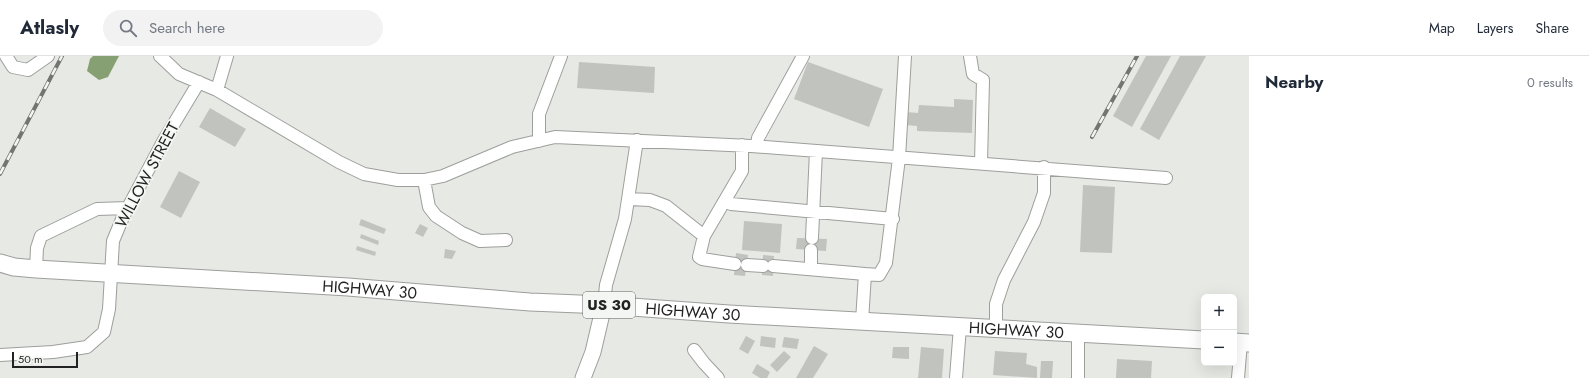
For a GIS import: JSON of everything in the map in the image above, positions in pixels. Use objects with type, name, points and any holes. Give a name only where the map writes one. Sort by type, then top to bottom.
[{"type":"highway","name":"HIGHWAY 30","points":[[5,266],[348,288],[530,302],[1201,340]]},
{"type":"main road","points":[[583,378],[593,352],[604,305]]},
{"type":"street","points":[[6,56],[13,67],[28,70],[48,56]]},
{"type":"street","points":[[160,56],[179,74],[217,90],[353,169],[392,179],[424,180],[443,176],[512,147],[555,137],[757,146],[899,158],[1044,167],[1166,178]]},
{"type":"street","points":[[217,90],[227,56]]},
{"type":"street","points":[[539,141],[540,114],[561,56]]},
{"type":"street","points":[[757,146],[758,138],[803,56]]},
{"type":"street","points":[[742,145],[742,171],[704,236],[699,257],[706,261],[741,265],[879,275],[886,263],[893,219],[899,158],[905,56]]},
{"type":"street","points":[[970,56],[973,74],[983,80],[982,163]]},
{"type":"street","name":"WILLOW STREET","points":[[0,355],[53,352],[87,347],[104,332],[109,309],[113,241],[128,208],[199,82]]},
{"type":"street","points":[[604,305],[606,284],[624,226],[637,140]]},
{"type":"street","points":[[811,270],[816,151]]},
{"type":"street","points":[[996,329],[996,304],[1004,280],[1027,236],[1044,193],[1044,167]]},
{"type":"street","points":[[424,180],[429,208],[436,216],[462,233],[480,241],[506,240]]},
{"type":"street","points":[[629,199],[650,200],[666,206],[704,236]]},
{"type":"street","points":[[725,200],[731,204],[813,213],[893,219]]},
{"type":"street","points":[[36,269],[37,248],[41,236],[97,209],[128,208]]},
{"type":"street","points":[[862,321],[865,274]]},
{"type":"street","points":[[956,378],[960,327]]},
{"type":"street","points":[[1078,333],[1078,378]]},
{"type":"street","points":[[1238,378],[1241,342]]},
{"type":"street","points":[[694,350],[718,378]]},
{"type":"shaded area","points":[[93,56],[119,56],[108,77],[99,80],[87,71],[90,59]]},
{"type":"building","points":[[1146,56],[1171,56],[1132,127],[1113,116]]},
{"type":"building","points":[[1180,56],[1206,56],[1159,140],[1140,129]]},
{"type":"building","points":[[579,62],[655,67],[654,93],[577,88]]},
{"type":"building","points":[[808,62],[883,89],[869,127],[794,99]]},
{"type":"building","points":[[954,99],[973,100],[972,133],[917,131],[917,126],[906,125],[906,112],[918,113],[919,105],[954,107]]},
{"type":"building","points":[[210,108],[246,129],[235,147],[199,127]]},
{"type":"building","points":[[179,171],[200,182],[181,218],[160,207]]},
{"type":"building","points":[[1083,185],[1115,187],[1112,253],[1080,252]]},
{"type":"building","points":[[361,219],[386,229],[384,234],[359,225]]},
{"type":"building","points":[[744,221],[782,224],[780,253],[742,250]]},
{"type":"building","points":[[420,224],[428,228],[423,237],[415,233]]},
{"type":"building","points":[[361,234],[379,241],[378,245],[360,238]]},
{"type":"building","points":[[797,238],[827,239],[826,251],[796,249]]},
{"type":"building","points":[[357,246],[376,252],[375,256],[356,250]]},
{"type":"building","points":[[445,249],[456,251],[452,259],[444,258]]},
{"type":"building","points":[[736,253],[748,255],[745,276],[734,275]]},
{"type":"building","points":[[763,255],[774,256],[773,276],[762,275]]},
{"type":"building","points":[[746,336],[755,341],[748,354],[739,349]]},
{"type":"building","points":[[761,336],[776,338],[775,348],[760,346]]},
{"type":"building","points":[[784,337],[799,339],[797,349],[782,347]]},
{"type":"building","points":[[814,346],[828,354],[813,378],[796,378]]},
{"type":"building","points":[[893,347],[909,347],[909,359],[892,358]]},
{"type":"building","points":[[921,347],[944,349],[942,378],[918,378]]},
{"type":"building","points":[[784,351],[791,357],[777,372],[770,365]]},
{"type":"building","points":[[995,351],[1027,353],[1026,364],[1037,367],[1037,378],[993,375]]},
{"type":"building","points":[[1117,359],[1152,361],[1151,378],[1116,378]]},
{"type":"building","points":[[1041,361],[1053,361],[1052,378],[1040,378]]},
{"type":"building","points":[[757,364],[770,372],[767,378],[760,378],[752,373]]},
{"type":"railway","points":[[0,174],[62,56]]},
{"type":"railway","points":[[1092,137],[1137,56]]}]
